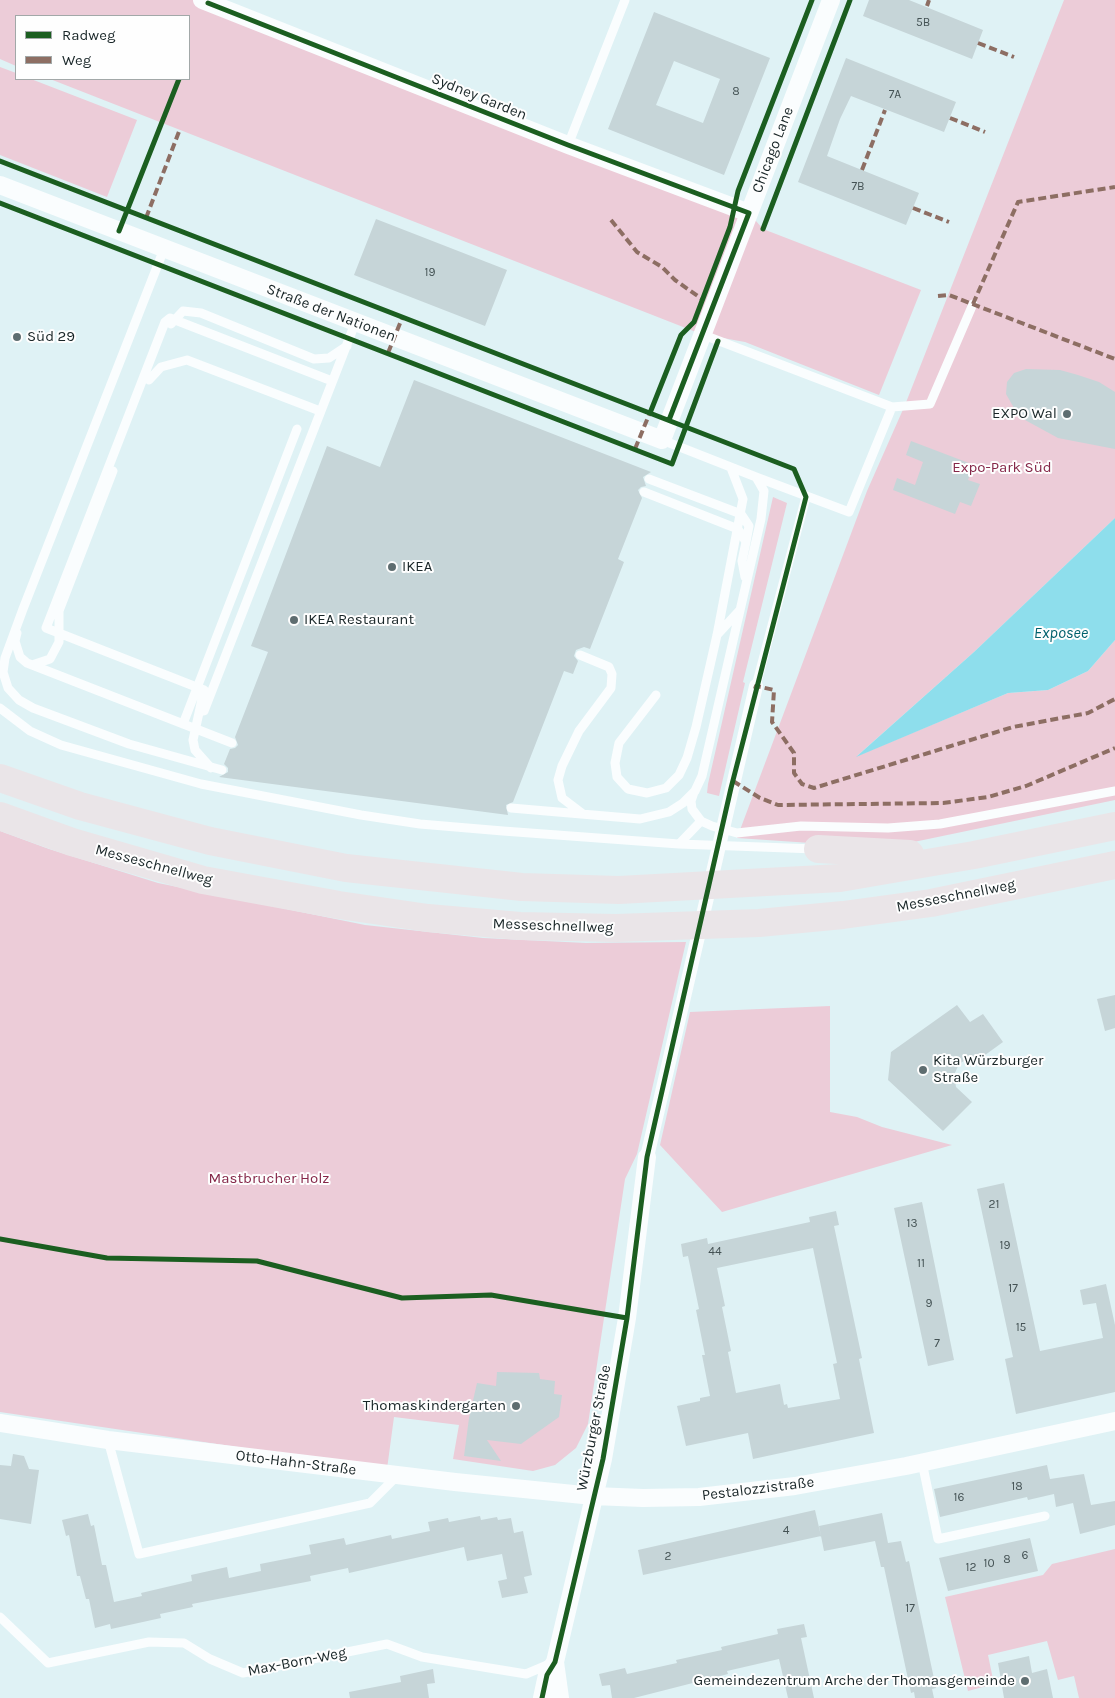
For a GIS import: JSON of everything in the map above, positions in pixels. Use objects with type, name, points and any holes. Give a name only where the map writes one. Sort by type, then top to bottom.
[{"type":"highway","points":[[0,778],[80,806],[210,841],[346,868],[522,887],[619,890],[758,884],[840,878],[974,855],[1115,826]]},
{"type":"highway","name":"Messeschnellweg","points":[[0,816],[72,842],[203,880],[339,905],[428,918],[520,926],[616,928],[758,923],[843,915],[931,903],[1115,865]]},
{"type":"highway","points":[[818,849],[890,854],[974,855]]},
{"type":"street","name":"Sydney Garden","points":[[202,0],[568,146],[749,212]]},
{"type":"street","name":"Chicago Lane","points":[[662,440],[830,0]]},
{"type":"street","name":"Straße der Nationen","points":[[0,185],[662,440]]},
{"type":"street","points":[[647,1157],[756,686]]},
{"type":"street","name":"Würzburger Straße","points":[[560,1698],[555,1662],[603,1459],[627,1318],[647,1157]]},
{"type":"street","name":"Pestalozzistraße","points":[[593,1496],[699,1497],[795,1486],[922,1462],[1115,1421]]},
{"type":"street","name":"Otto-Hahn-Straße","points":[[0,1423],[108,1440],[398,1475],[593,1496]]},
{"type":"street","name":"Würzburger Straße","points":[[542,1698],[546,1675],[555,1662]]},
{"type":"lane","points":[[568,146],[625,0]]},
{"type":"lane","points":[[164,249],[23,609],[5,658],[3,672],[8,688],[19,700],[33,708],[129,744],[222,770]]},
{"type":"lane","points":[[701,334],[892,407],[930,404],[973,304]]},
{"type":"lane","points":[[32,666],[50,659],[59,642],[61,606],[170,324],[183,311],[201,313],[314,359],[329,358],[347,346]]},
{"type":"lane","points":[[211,768],[195,750],[193,740],[204,690],[46,628],[165,322],[170,318],[332,381]]},
{"type":"lane","points":[[197,730],[356,321]]},
{"type":"lane","points":[[149,380],[161,367],[187,360],[320,411]]},
{"type":"lane","points":[[662,440],[849,512],[892,407]]},
{"type":"lane","points":[[183,724],[297,429]]},
{"type":"lane","points":[[656,695],[619,743],[615,763],[617,778],[628,788],[647,793],[666,788],[678,775],[687,758],[717,635],[741,514],[743,499],[731,468]]},
{"type":"lane","points":[[756,477],[764,491],[764,505],[702,776],[691,801],[692,809],[701,821],[737,833],[801,826],[888,828],[923,826],[1115,791]]},
{"type":"lane","points":[[649,480],[741,514],[749,526],[742,561],[746,583]]},
{"type":"lane","points":[[644,492],[738,529],[746,542]]},
{"type":"lane","points":[[756,686],[806,497]]},
{"type":"lane","points":[[23,609],[15,641],[20,657],[32,666],[232,743]]},
{"type":"lane","points":[[717,635],[740,610]]},
{"type":"lane","points":[[580,655],[609,667],[612,674],[611,688],[579,731],[562,766],[558,780],[562,798],[585,815]]},
{"type":"lane","points":[[0,708],[30,731],[61,745],[145,770],[255,796],[420,824],[679,844],[818,849]]},
{"type":"lane","points":[[511,808],[640,819],[669,812],[683,803],[694,791]]},
{"type":"lane","points":[[679,844],[701,821]]},
{"type":"lane","points":[[108,1440],[139,1554],[370,1503],[398,1475]]},
{"type":"lane","points":[[922,1462],[938,1539],[1046,1516]]},
{"type":"lane","name":"Max-Born-Weg","points":[[0,1617],[48,1663],[149,1642],[184,1642],[210,1659],[243,1673],[387,1644],[422,1657],[526,1674],[555,1662]]},
{"type":"green space","points":[[0,0],[202,0],[749,213],[763,229],[921,290],[879,395],[745,342],[701,334],[53,80],[190,80],[190,15],[15,15],[15,66],[0,59]]},
{"type":"green space","name":"Expo-Park Süd","points":[[1064,0],[1115,0],[1115,518],[974,652],[857,756],[1008,693],[1048,690],[1088,671],[1115,640],[1115,800],[885,848],[737,838],[867,491],[905,405]]},
{"type":"green space","points":[[0,67],[15,73],[15,80],[34,80],[137,120],[107,197],[0,155]]},
{"type":"green space","points":[[773,497],[787,503],[743,682],[745,683],[719,796],[707,793],[708,784]]},
{"type":"green space","name":"Mastbrucher Holz","points":[[0,831],[49,849],[158,883],[365,925],[483,938],[586,943],[686,942],[637,1154],[625,1179],[588,1424],[576,1448],[555,1465],[533,1471],[453,1459],[459,1425],[394,1417],[387,1469],[0,1412]]},
{"type":"green space","points":[[830,1006],[830,1112],[857,1117],[882,1127],[952,1145],[722,1212],[660,1145],[690,1012]]},
{"type":"green space","points":[[1115,1549],[1115,1698],[1079,1698],[1074,1676],[1058,1680],[1047,1641],[988,1655],[994,1684],[968,1691],[945,1597],[1043,1575],[1052,1564]]},
{"type":"water","name":"Exposee","points":[[1115,518],[1115,640],[1088,671],[1048,690],[1008,693],[856,757],[974,652]]},
{"type":"building","points":[[869,0],[909,0],[983,30],[972,59],[863,16]]},
{"type":"building","points":[[654,12],[770,58],[724,175],[608,129]],"holes":[[[674,61],[720,79],[703,123],[656,105]]]},
{"type":"building","points":[[846,58],[956,102],[944,132],[851,96],[840,119],[827,156],[919,193],[906,225],[798,182]]},
{"type":"building","points":[[376,219],[507,270],[485,326],[354,275]]},
{"type":"building","name":"EXPO Wal","points":[[1026,369],[1060,370],[1099,382],[1115,392],[1115,449],[1058,438],[1025,420],[1014,408],[1006,394],[1007,382],[1014,373]]},
{"type":"building","points":[[414,380],[651,472],[643,477],[646,486],[638,490],[642,498],[618,559],[624,562],[590,649],[584,647],[576,650],[574,656],[578,661],[573,674],[564,671],[513,802],[506,805],[508,815],[219,777],[228,772],[228,768],[224,764],[230,749],[238,745],[235,737],[268,652],[251,646],[327,446],[380,467]]},
{"type":"building","points":[[911,441],[974,465],[968,480],[980,484],[971,506],[960,502],[955,514],[893,490],[897,478],[915,485],[923,462],[906,455]]},
{"type":"building","points":[[1115,995],[1115,1028],[1105,1031],[1097,999]]},
{"type":"building","name":"Kita Würzburger Straße","points":[[957,1005],[970,1022],[983,1014],[1003,1042],[981,1058],[970,1057],[959,1064],[954,1075],[956,1087],[972,1102],[943,1131],[888,1080],[891,1052]]},
{"type":"building","points":[[1004,1183],[1040,1351],[1103,1338],[1096,1303],[1083,1305],[1080,1290],[1106,1284],[1115,1325],[1115,1392],[1016,1414],[1005,1359],[1013,1357],[977,1189]]},
{"type":"building","points":[[922,1202],[954,1360],[928,1366],[894,1208]]},
{"type":"building","points":[[836,1211],[839,1225],[834,1226],[862,1358],[859,1359],[874,1433],[753,1459],[748,1433],[686,1446],[677,1406],[700,1401],[700,1398],[710,1396],[702,1355],[705,1355],[696,1310],[699,1309],[688,1256],[683,1257],[681,1244],[707,1238],[708,1244],[810,1222],[809,1217]],"holes":[[[813,1248],[837,1363],[833,1364],[840,1399],[788,1408],[787,1404],[784,1405],[780,1384],[736,1393],[728,1352],[731,1351],[722,1307],[725,1306],[717,1268]]]},
{"type":"building","name":"Thomaskindergarten","points":[[497,1372],[539,1373],[540,1379],[555,1381],[554,1394],[562,1395],[559,1417],[521,1444],[487,1440],[501,1461],[464,1456],[469,1418],[477,1383],[496,1386]]},
{"type":"building","points":[[13,1454],[24,1456],[29,1469],[39,1470],[31,1524],[0,1519],[0,1465],[11,1466]]},
{"type":"building","points":[[1047,1465],[1050,1479],[1084,1474],[1091,1505],[1115,1501],[1115,1525],[1080,1534],[1073,1503],[1056,1507],[1054,1494],[1028,1500],[1027,1497],[940,1517],[934,1489]]},
{"type":"building","points":[[815,1510],[821,1536],[643,1575],[638,1550]]},
{"type":"building","points":[[882,1513],[888,1543],[901,1541],[906,1562],[909,1561],[936,1688],[932,1689],[934,1698],[915,1698],[914,1692],[911,1693],[884,1567],[881,1567],[875,1541],[824,1551],[819,1526]]},
{"type":"building","points":[[88,1514],[91,1526],[94,1525],[102,1565],[106,1565],[114,1602],[142,1596],[141,1593],[192,1581],[191,1575],[227,1567],[229,1578],[261,1571],[260,1564],[311,1554],[309,1545],[344,1538],[346,1545],[391,1535],[392,1539],[430,1531],[428,1522],[448,1518],[449,1522],[480,1516],[481,1520],[497,1517],[498,1520],[511,1518],[514,1533],[523,1531],[532,1575],[524,1577],[528,1593],[502,1598],[498,1581],[507,1579],[502,1554],[467,1561],[464,1547],[349,1573],[348,1568],[310,1576],[311,1581],[192,1604],[193,1607],[160,1614],[161,1618],[111,1629],[110,1624],[95,1628],[89,1599],[86,1599],[80,1576],[77,1576],[69,1535],[66,1536],[62,1520]]},
{"type":"building","points":[[1030,1538],[1038,1571],[948,1591],[939,1558]]},
{"type":"building","points":[[804,1624],[807,1637],[801,1638],[814,1698],[788,1698],[779,1659],[727,1671],[728,1674],[634,1698],[612,1698],[610,1685],[602,1686],[599,1674],[625,1668],[627,1674],[677,1663],[676,1660],[722,1650],[721,1647],[778,1634],[777,1629]]},
{"type":"building","name":"Gemeindezentrum Arche der Thomasgemeinde","points":[[1029,1656],[1032,1673],[1047,1669],[1053,1698],[1004,1698],[998,1663]]},
{"type":"building","points":[[433,1669],[435,1683],[427,1684],[429,1698],[350,1698],[349,1692],[401,1682],[400,1676]]},
{"type":"marked path","points":[[927,6],[929,0]]},
{"type":"marked path","points":[[978,43],[1014,57]]},
{"type":"marked path","points":[[862,170],[885,110]]},
{"type":"marked path","points":[[950,118],[985,132]]},
{"type":"marked path","points":[[146,218],[180,129]]},
{"type":"marked path","points":[[973,304],[1018,202],[1115,187]]},
{"type":"marked path","points":[[913,208],[949,222]]},
{"type":"marked path","points":[[611,220],[637,252],[662,267],[675,280],[702,299]]},
{"type":"marked path","points":[[938,296],[949,295],[1115,359]]},
{"type":"marked path","points":[[388,353],[403,316]]},
{"type":"marked path","points":[[635,449],[651,410]]},
{"type":"marked path","points":[[755,689],[756,686],[774,690],[772,722],[794,753],[794,773],[802,784],[814,788],[1013,727],[1088,713],[1115,699]]},
{"type":"marked path","points":[[733,781],[760,798],[778,805],[943,803],[988,797],[1026,786],[1115,748]]},
{"type":"cycle path","points":[[650,413],[681,335],[694,322],[730,227],[738,191],[812,0]]},
{"type":"cycle path","points":[[763,229],[850,0]]},
{"type":"cycle path","points":[[208,3],[568,145],[749,213],[669,420]]},
{"type":"cycle path","points":[[119,231],[179,80]]},
{"type":"cycle path","points":[[0,161],[794,469],[806,497],[731,788],[647,1157],[627,1318],[603,1459],[555,1662],[547,1675],[542,1698]]},
{"type":"cycle path","points":[[0,203],[672,464],[718,341]]},
{"type":"cycle path","points":[[0,1239],[107,1258],[257,1261],[402,1298],[491,1295],[627,1318]]},
{"type":"place","name":"Süd 29","points":[[17,337]]},
{"type":"place","name":"EXPO Wal","points":[[1067,414]]},
{"type":"place","name":"IKEA","points":[[392,567]]},
{"type":"place","name":"IKEA Restaurant","points":[[294,620]]},
{"type":"place","name":"Kita Würzburger Straße","points":[[923,1070]]},
{"type":"place","name":"Thomaskindergarten","points":[[516,1406]]},
{"type":"place","name":"Gemeindezentrum Arche der Thomasgemeinde","points":[[1025,1681]]}]
